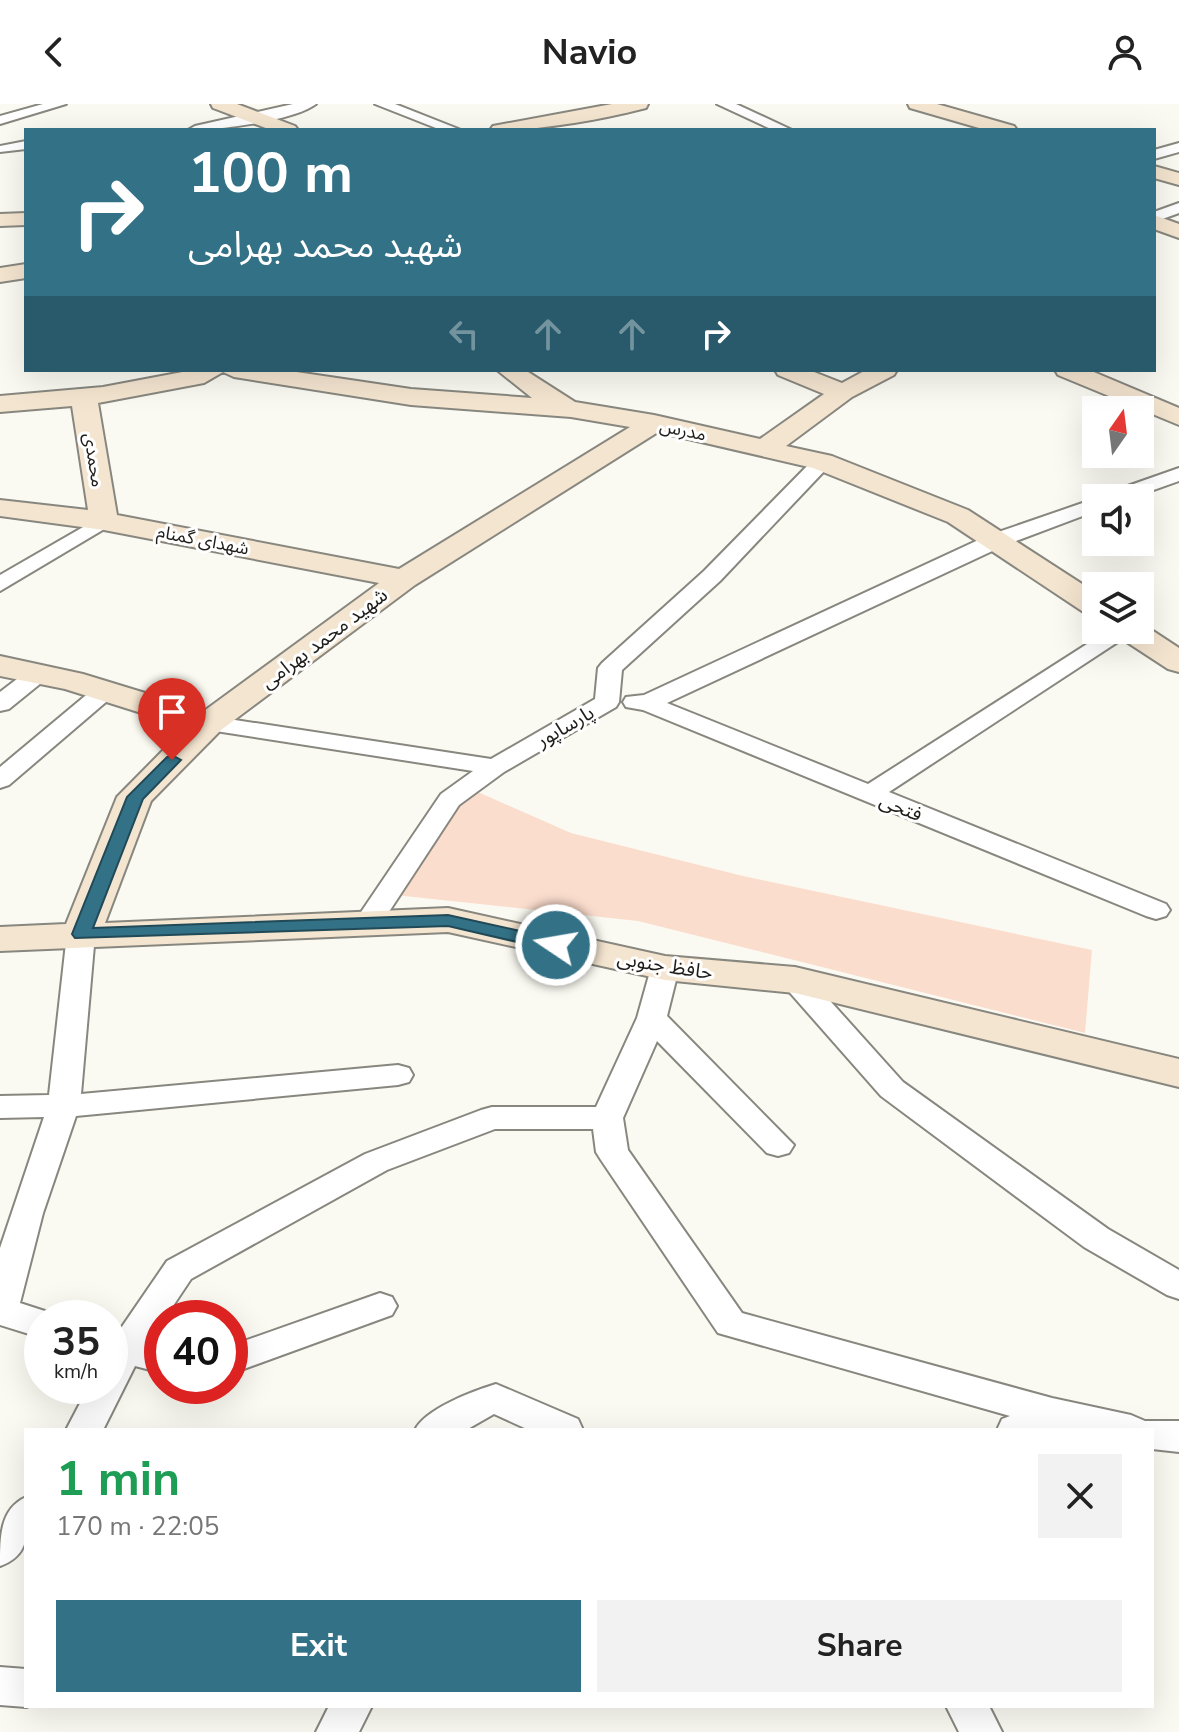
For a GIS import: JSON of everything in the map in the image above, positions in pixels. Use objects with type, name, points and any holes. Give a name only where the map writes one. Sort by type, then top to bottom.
[{"type":"street","points":[[0,120],[59,104]]},
{"type":"street","points":[[220,104],[283,128]]},
{"type":"street","points":[[205,128],[309,104]]},
{"type":"street","points":[[382,104],[448,128]]},
{"type":"street","points":[[508,128],[535,121],[593,115],[610,107],[639,104]]},
{"type":"street","points":[[724,104],[780,128]]},
{"type":"street","points":[[908,106],[968,128]]},
{"type":"street","points":[[908,106],[999,128]]},
{"type":"street","points":[[2,150],[24,145]]},
{"type":"street","points":[[1156,154],[1177,148]]},
{"type":"street","points":[[1156,173],[1179,179]]},
{"type":"street","points":[[1156,183],[1179,189]]},
{"type":"street","points":[[1156,218],[1179,208]]},
{"type":"street","points":[[1156,220],[1179,232]]},
{"type":"street","points":[[0,223],[24,222]]},
{"type":"street","points":[[0,275],[24,271]]},
{"type":"street","points":[[0,404],[134,393],[209,372]]},
{"type":"street","name":"مدرس","points":[[247,372],[411,397],[571,409],[654,423],[822,462],[958,516],[1082,598]]},
{"type":"street","points":[[512,372],[547,397],[571,409]]},
{"type":"street","points":[[792,372],[843,392]]},
{"type":"street","points":[[765,448],[843,392],[881,372]]},
{"type":"street","points":[[1058,373],[1102,396]]},
{"type":"street","points":[[1058,373],[1179,417]]},
{"type":"street","name":"محمدی","points":[[84,399],[104,521]]},
{"type":"street","points":[[1154,421],[1179,431]]},
{"type":"street","name":"شهید محمد بهرامی","points":[[81,934],[135,797],[209,723],[404,579],[654,423]]},
{"type":"street","name":"پارساپور","points":[[369,921],[450,800],[495,767],[607,702],[610,668],[712,576],[822,462]]},
{"type":"street","points":[[1151,484],[1179,474]]},
{"type":"street","name":"شهدای گمنام","points":[[0,508],[104,521],[404,579]]},
{"type":"street","points":[[607,702],[647,703],[995,541],[1082,509]]},
{"type":"street","points":[[0,584],[104,521]]},
{"type":"street","points":[[869,794],[1105,644]]},
{"type":"street","points":[[1150,644],[1179,662]]},
{"type":"street","points":[[0,666],[105,691],[209,723],[495,767]]},
{"type":"street","points":[[0,704],[38,674]]},
{"type":"street","points":[[0,780],[105,691]]},
{"type":"street","name":"فتحی","points":[[647,703],[1156,910]]},
{"type":"street","name":"حافظ جنوبی","points":[[0,939],[448,920],[665,968],[795,980],[1179,1073]]},
{"type":"street","points":[[24,1318],[1,1311],[13,1213],[64,1106],[81,934]]},
{"type":"street","points":[[665,968],[652,1018],[607,1118],[612,1152],[730,1323],[1052,1413],[1122,1428]]},
{"type":"street","points":[[795,980],[892,1089],[1096,1238],[1179,1286]]},
{"type":"street","points":[[652,1018],[778,1145]]},
{"type":"street","points":[[0,1107],[64,1106],[398,1075]]},
{"type":"street","points":[[128,1340],[179,1270],[376,1162],[492,1118],[607,1118]]},
{"type":"street","points":[[248,1354],[380,1306]]},
{"type":"street","points":[[437,1428],[496,1399],[561,1428]]},
{"type":"street","points":[[85,1428],[98,1404]]},
{"type":"street","points":[[1019,1428],[1052,1413]]},
{"type":"street","points":[[0,1549],[24,1516]]},
{"type":"street","points":[[0,1686],[24,1688]]},
{"type":"street","points":[[337,1732],[350,1708]]},
{"type":"street","points":[[968,1708],[981,1732]]},
{"type":"shaded area","points":[[471,789],[571,833],[743,876],[1092,950],[1085,1033],[638,921],[376,893]]},
{"type":"route","points":[[172,760],[135,797],[81,934],[448,920],[556,945]]}]
